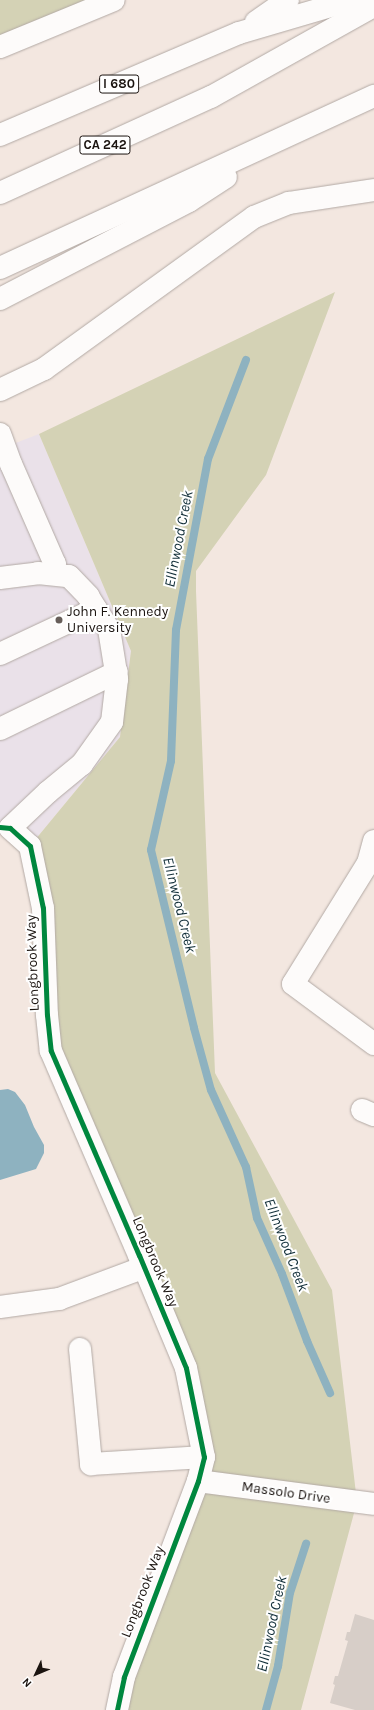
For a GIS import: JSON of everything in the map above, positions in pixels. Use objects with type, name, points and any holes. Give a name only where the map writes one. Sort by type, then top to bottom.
[{"type":"main road","points":[[0,47],[114,0]]},
{"type":"main road","name":"I 680","points":[[238,33],[288,0]]},
{"type":"main road","name":"I 680","points":[[0,135],[238,33],[351,0]]},
{"type":"main road","name":"CA 242","points":[[0,193],[210,97],[374,6]]},
{"type":"main road","points":[[0,268],[374,96]]},
{"type":"main road","points":[[0,299],[189,201],[293,134]]},
{"type":"main road","points":[[0,390],[44,369],[254,217],[289,203],[374,190]]},
{"type":"main road","points":[[0,434],[11,464],[55,564],[52,574]]},
{"type":"main road","points":[[0,578],[38,573],[69,576],[88,596],[109,629],[117,679],[112,722],[82,764],[5,828]]},
{"type":"main road","points":[[0,654],[96,609]]},
{"type":"main road","points":[[0,729],[116,672]]},
{"type":"main road","name":"Longbrook Way","points":[[5,828],[30,846],[43,908],[47,1015],[51,1051],[145,1267],[186,1368],[204,1457],[198,1481],[124,1677],[117,1710]]},
{"type":"main road","points":[[374,841],[368,863],[293,984],[374,1044]]},
{"type":"main road","points":[[0,1307],[59,1299],[145,1267]]},
{"type":"main road","points":[[80,1349],[91,1464],[204,1457]]},
{"type":"main road","name":"Massolo Drive","points":[[198,1481],[374,1504]]},
{"type":"shaded area","points":[[0,0],[114,0],[0,47]]},
{"type":"shaded area","points":[[335,292],[266,475],[196,571],[196,591],[215,1073],[332,1290],[357,1502],[301,1710],[117,1710],[198,1481],[185,1368],[51,1051],[30,846],[120,737],[131,651],[39,434]]},
{"type":"shaded area","name":"John F. Kennedy University","points":[[39,434],[131,651],[120,737],[30,846],[0,827],[0,449]]},
{"type":"water","points":[[8,1089],[15,1092],[25,1105],[34,1127],[44,1145],[44,1153],[36,1169],[0,1180],[0,1090]]},
{"type":"building","points":[[355,1614],[374,1620],[374,1710],[355,1710],[330,1703],[335,1685],[333,1684],[335,1676],[338,1676],[348,1641],[345,1640],[347,1632],[350,1632]]},
{"type":"waterway","name":"Ellinwood Creek","points":[[246,360],[208,459],[176,630],[171,761],[151,850],[194,1028],[211,1090],[246,1167],[257,1218],[282,1274],[307,1341],[330,1393]]},
{"type":"waterway","name":"Ellinwood Creek","points":[[266,1710],[278,1666],[290,1593],[306,1544]]},
{"type":"cycle path","points":[[0,827],[10,828],[30,846],[43,908],[47,1015],[51,1051],[186,1368],[204,1457],[198,1481],[124,1677],[117,1710]]},
{"type":"place","name":"John F. Kennedy University","points":[[59,620]]}]
